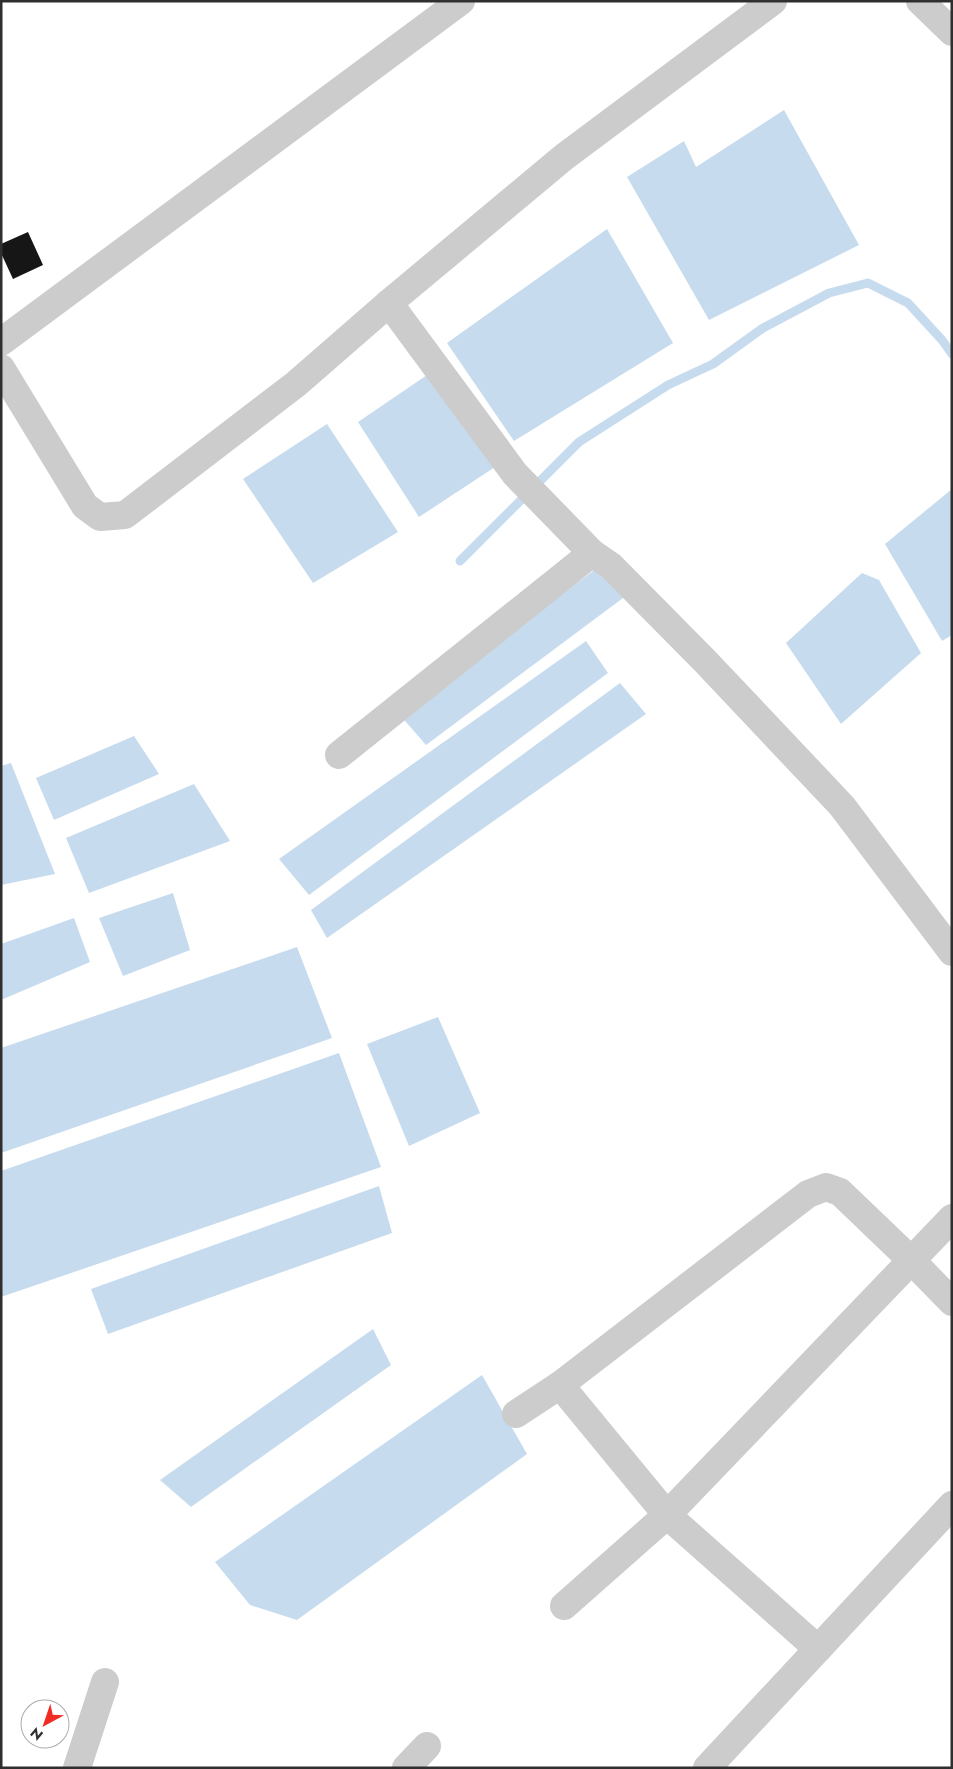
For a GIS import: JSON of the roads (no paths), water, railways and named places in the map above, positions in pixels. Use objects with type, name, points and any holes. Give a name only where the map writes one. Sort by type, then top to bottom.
[{"type":"street","points":[[1,342],[461,1]]},
{"type":"street","points":[[1,368],[85,506],[100,517],[125,515],[296,384],[389,303],[564,157],[774,1]]},
{"type":"street","points":[[920,1],[952,32]]},
{"type":"street","points":[[389,303],[515,474],[592,553],[611,566],[711,667],[842,806],[952,952]]},
{"type":"street","points":[[339,755],[592,553]]},
{"type":"street","points":[[516,1414],[560,1385],[808,1194],[826,1188],[840,1192],[952,1302]]},
{"type":"street","points":[[564,1606],[668,1514],[952,1218]]},
{"type":"street","points":[[560,1385],[668,1514],[818,1649]]},
{"type":"street","points":[[707,1768],[952,1505]]},
{"type":"street","points":[[77,1768],[105,1682]]},
{"type":"street","points":[[406,1768],[427,1746]]},
{"type":"water","points":[[784,110],[859,245],[709,320],[627,177],[684,141],[696,167]]},
{"type":"water","points":[[607,229],[673,343],[514,441],[447,343]]},
{"type":"water","points":[[430,373],[498,465],[419,517],[358,422]]},
{"type":"water","points":[[327,424],[398,532],[313,583],[243,479]]},
{"type":"water","points":[[952,489],[952,635],[942,641],[885,544]]},
{"type":"water","points":[[604,563],[627,595],[426,745],[399,714]]},
{"type":"water","points":[[862,573],[879,580],[921,653],[841,724],[786,643]]},
{"type":"water","points":[[586,641],[608,673],[309,895],[279,859]]},
{"type":"water","points":[[620,683],[646,714],[327,938],[311,910]]},
{"type":"water","points":[[134,736],[159,774],[54,820],[36,778]]},
{"type":"water","points":[[11,763],[55,874],[1,885],[1,766]]},
{"type":"water","points":[[194,784],[230,841],[89,893],[66,838]]},
{"type":"water","points":[[173,893],[190,950],[123,976],[99,918]]},
{"type":"water","points":[[74,918],[90,962],[1,1000],[1,944]]},
{"type":"water","points":[[297,947],[332,1038],[1,1153],[1,1048]]},
{"type":"water","points":[[438,1017],[480,1113],[409,1146],[367,1044]]},
{"type":"water","points":[[339,1053],[381,1167],[1,1297],[1,1171]]},
{"type":"water","points":[[379,1186],[392,1233],[108,1334],[91,1289]]},
{"type":"water","points":[[373,1329],[391,1365],[191,1507],[160,1480]]},
{"type":"water","points":[[482,1375],[527,1454],[297,1620],[250,1605],[215,1562]]},
{"type":"waterway","points":[[460,561],[579,442],[668,385],[713,364],[763,328],[829,293],[868,283],[908,303],[942,340],[952,354]]}]
